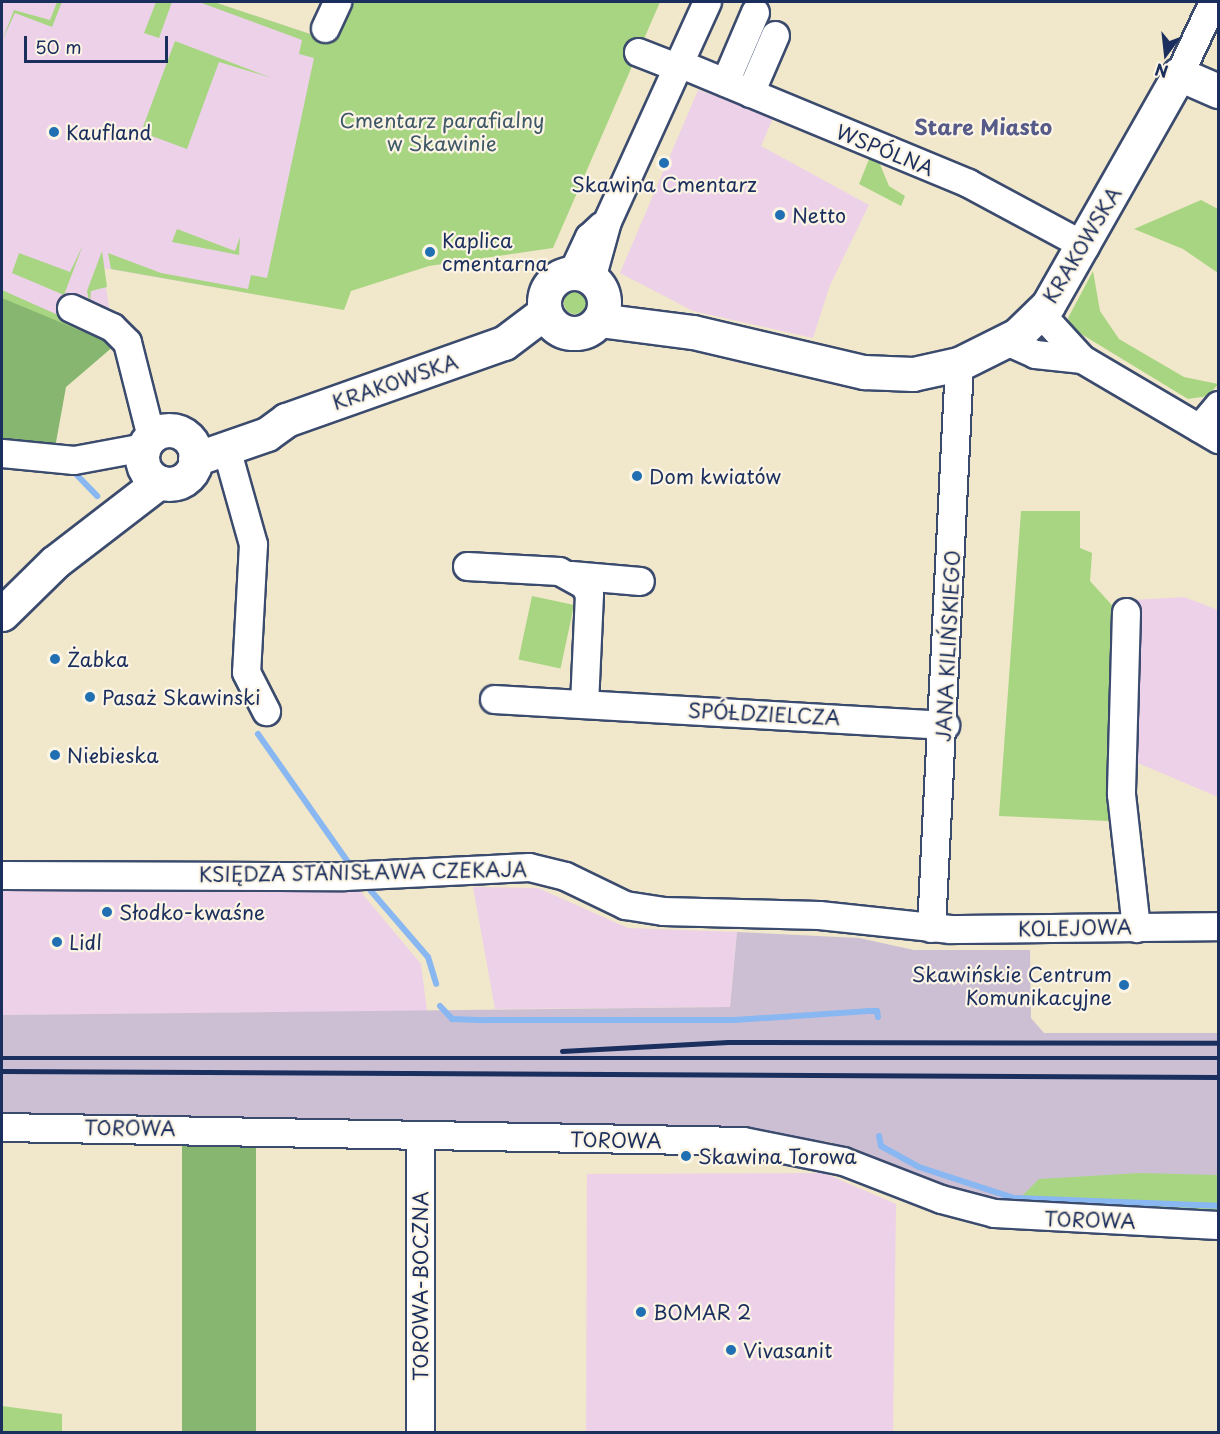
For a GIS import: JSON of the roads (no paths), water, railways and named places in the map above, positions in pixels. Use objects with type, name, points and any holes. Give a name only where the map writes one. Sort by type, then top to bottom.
[{"type":"main road","points":[[1179,74],[1218,91]]},
{"type":"main road","name":"KRAKOWSKA","points":[[592,293],[693,332],[864,372],[913,374],[959,364],[1006,342],[1041,314],[1085,246],[1179,74]]},
{"type":"main road","points":[[549,286],[592,293],[585,332],[552,321],[549,286]]},
{"type":"main road","name":"KRAKOWSKA","points":[[164,452],[226,448],[267,434],[286,420],[504,343],[530,342],[552,321]]},
{"type":"main road","name":"KRAKOWSKA","points":[[2,614],[108,519],[134,505],[164,452],[261,419],[286,420]]},
{"type":"street","points":[[325,28],[337,2]]},
{"type":"street","points":[[592,293],[589,237],[607,221],[680,66],[707,2]]},
{"type":"street","points":[[1179,74],[1213,2]]},
{"type":"street","points":[[725,82],[755,12]]},
{"type":"street","points":[[750,93],[775,35]]},
{"type":"street","name":"WSPÓLNA","points":[[638,52],[725,82],[968,183],[1085,246]]},
{"type":"street","points":[[2,453],[74,460],[164,452],[157,400],[140,384],[120,334],[71,308]]},
{"type":"street","points":[[1041,314],[1082,359],[1208,434],[1218,405]]},
{"type":"street","points":[[1006,342],[1035,354],[1082,359]]},
{"type":"street","name":"JANA KILIŃSKIEGO","points":[[931,928],[945,725],[959,364]]},
{"type":"street","points":[[226,448],[253,544],[246,672],[266,711]]},
{"type":"street","points":[[467,566],[640,581]]},
{"type":"street","points":[[572,575],[590,594],[584,704]]},
{"type":"street","points":[[1126,612],[1121,794],[1136,928]]},
{"type":"street","name":"SPÓŁDZIELCZA","points":[[494,699],[945,725]]},
{"type":"street","name":"KSIĘDZA STANISŁAWA CZEKAJA","points":[[2,875],[344,876],[529,867],[643,909],[836,916],[931,928]]},
{"type":"street","name":"KOLEJOWA","points":[[931,928],[1218,926]]},
{"type":"street","name":"TOROWA","points":[[2,1127],[420,1138],[777,1144],[843,1161],[941,1199],[994,1213],[1218,1225]]},
{"type":"street","name":"TOROWA-BOCZNA","points":[[420,1138],[420,1432]]},
{"type":"waterway","points":[[73,471],[97,496]]},
{"type":"waterway","points":[[258,734],[353,869]]},
{"type":"waterway","points":[[365,884],[428,957],[436,984]]},
{"type":"waterway","points":[[440,1006],[452,1019],[485,1020],[734,1020],[868,1011],[877,1011],[878,1017]]},
{"type":"waterway","points":[[879,1136],[881,1146],[919,1167],[1014,1198],[1218,1206]]},
{"type":"railway","points":[[562,1051],[728,1042],[1218,1043]]},
{"type":"railway","points":[[2,1058],[1218,1058]]},
{"type":"railway","points":[[2,1071],[1218,1077]]},
{"type":"place","name":"Kaufland","points":[[54,132]]},
{"type":"place","name":"Skawina Cmentarz","points":[[664,163]]},
{"type":"place","name":"Netto","points":[[780,215]]},
{"type":"place","name":"Kaplica cmentarna","points":[[430,252]]},
{"type":"place","name":"Dom kwiatów","points":[[637,476]]},
{"type":"place","name":"Żabka","points":[[55,659]]},
{"type":"place","name":"Pasaż Skawinski","points":[[90,697]]},
{"type":"place","name":"Niebieska","points":[[55,755]]},
{"type":"place","name":"Słodko-kwaśne","points":[[107,912]]},
{"type":"place","name":"Lidl","points":[[57,942]]},
{"type":"place","name":"Skawińskie Centrum Komunikacyjne","points":[[1124,985]]},
{"type":"place","name":"Skawina Torowa","points":[[686,1156]]},
{"type":"place","name":"BOMAR 2","points":[[641,1312]]},
{"type":"place","name":"Vivasanit","points":[[731,1350]]},
{"type":"district","name":"Stare Miasto","points":[[983,126]]},
{"type":"park label","name":"Cmentarz parafialny w Skawinie","points":[[442,132]]}]
